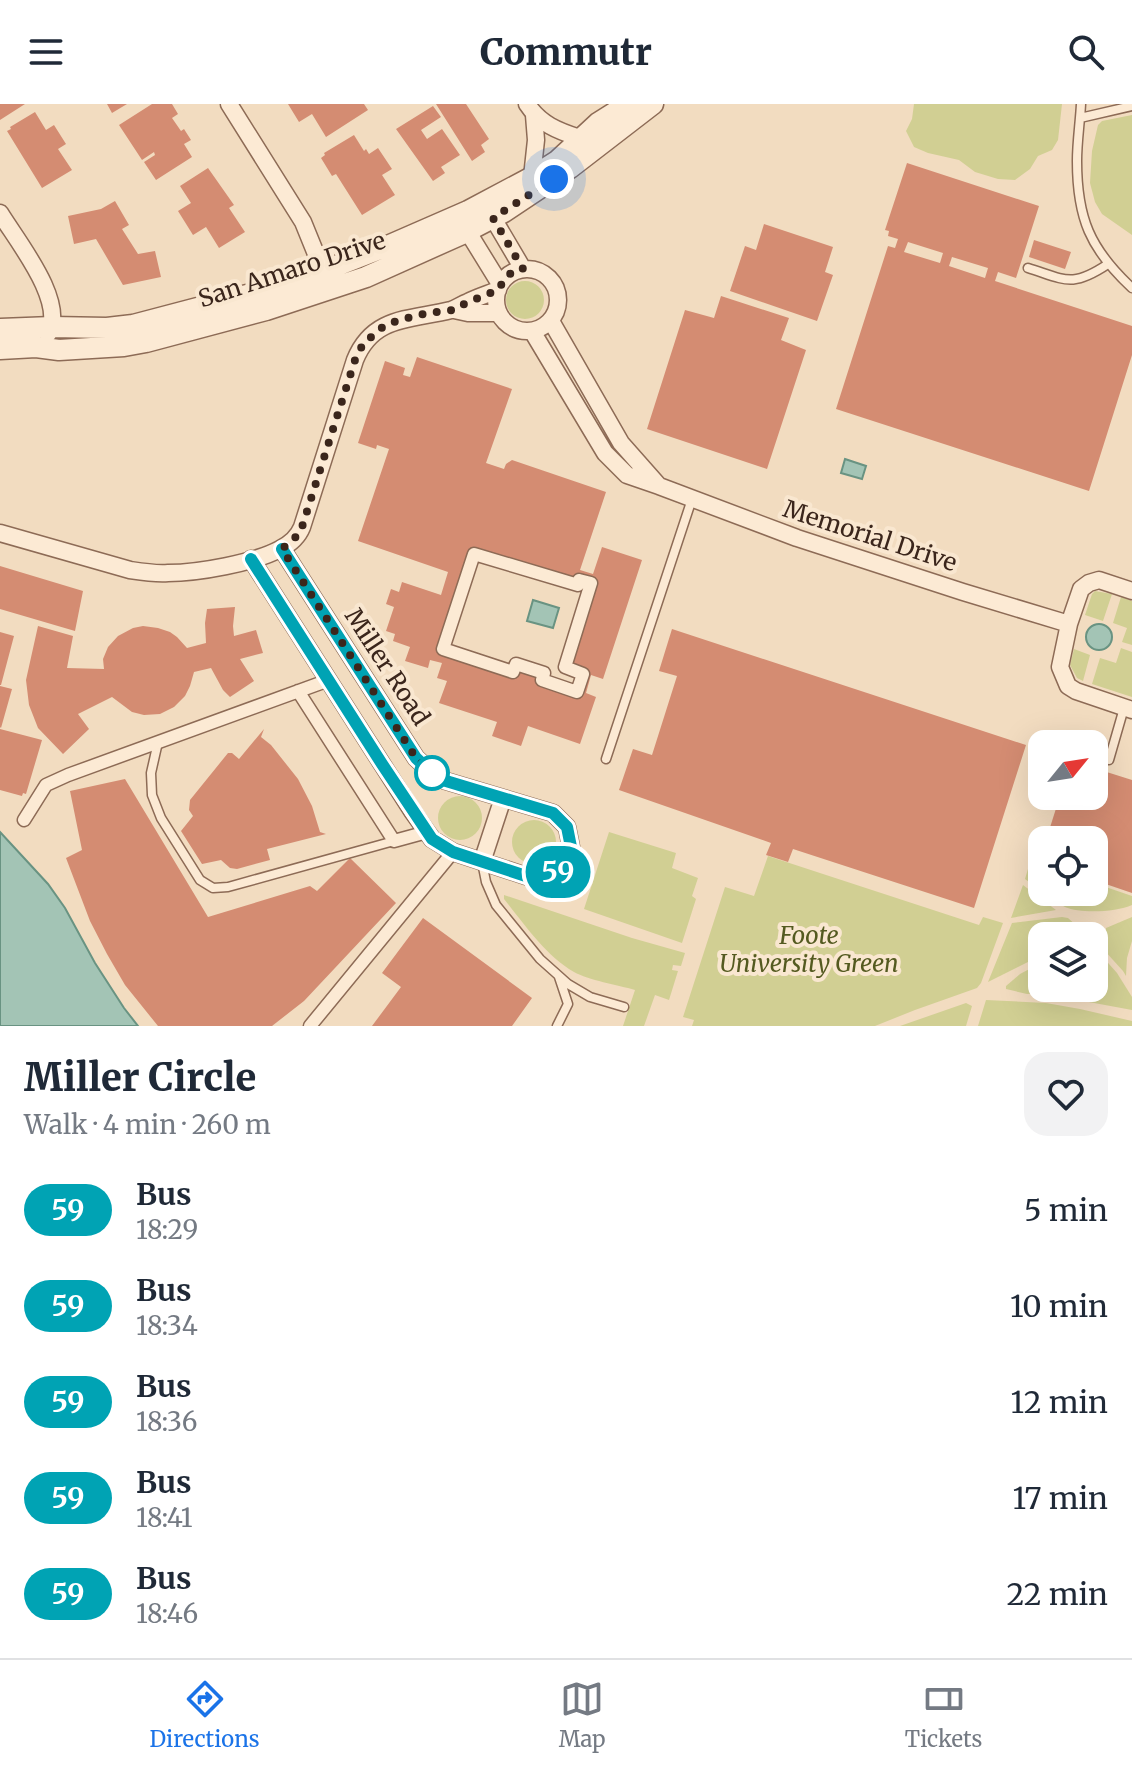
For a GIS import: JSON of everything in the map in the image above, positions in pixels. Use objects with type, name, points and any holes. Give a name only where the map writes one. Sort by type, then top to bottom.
[{"type":"street","points":[[229,104],[303,222],[327,281]]},
{"type":"street","name":"San Amaro Drive","points":[[489,210],[557,161],[598,123],[628,104]]},
{"type":"street","name":"San Amaro Drive","points":[[0,349],[36,347],[59,350],[124,346],[266,310],[463,224],[570,168],[653,104]]},
{"type":"street","points":[[531,110],[553,129],[580,138]]},
{"type":"street","points":[[531,110],[536,140],[532,177]]},
{"type":"street","points":[[489,210],[523,269]]},
{"type":"street","points":[[0,213],[45,287],[52,327],[36,347]]},
{"type":"street","points":[[463,224],[499,287]]},
{"type":"street","points":[[523,269],[542,272],[556,286],[559,304],[551,321],[532,331],[515,329],[506,324],[496,305],[496,294],[506,277],[523,269]]},
{"type":"street","name":"San Amaro Drive","points":[[0,329],[133,325],[268,291],[327,281]]},
{"type":"street","points":[[454,310],[499,287]]},
{"type":"street","points":[[0,533],[130,570],[152,573],[193,571],[282,549],[299,534],[302,527],[355,360],[363,344],[392,322],[428,313],[454,310],[498,313]]},
{"type":"street","name":"Memorial Drive","points":[[551,321],[621,443],[659,486]]},
{"type":"street","name":"Memorial Drive","points":[[532,331],[605,453],[627,475],[797,538],[1069,624]]},
{"type":"street","name":"Miller Road","points":[[251,559],[432,839],[453,852],[535,879],[552,876],[565,867],[571,847],[567,827],[553,813],[446,781],[416,758],[282,549]]},
{"type":"street","points":[[474,554],[578,585],[579,580],[591,583],[565,667],[583,674],[577,692],[542,680],[544,673],[516,664],[513,672],[443,649],[474,554]]},
{"type":"street","points":[[1128,709],[1076,691],[1068,686],[1060,667],[1069,624],[1081,589],[1099,580],[1132,591]]},
{"type":"street","points":[[24,820],[46,785],[329,680]]},
{"type":"street","points":[[298,691],[394,841],[427,832]]},
{"type":"street","points":[[482,862],[503,798]]},
{"type":"street","points":[[310,1026],[453,852]]},
{"type":"lane","points":[[1081,104],[1077,158],[1083,217],[1095,247],[1132,288]]},
{"type":"lane","points":[[1080,118],[1132,106]]},
{"type":"lane","points":[[1028,268],[1070,281],[1088,277],[1108,264]]},
{"type":"lane","points":[[606,759],[692,499]]},
{"type":"lane","points":[[1109,760],[1128,709]]},
{"type":"lane","points":[[158,742],[151,773],[152,795],[161,818],[200,880],[213,888],[228,887],[394,841]]},
{"type":"lane","points":[[482,862],[496,905],[540,959],[568,984],[590,997],[624,1007]]},
{"type":"lane","points":[[557,1026],[568,1004],[559,976]]},
{"type":"green space","points":[[914,104],[1062,104],[1058,140],[1052,150],[1038,156],[1030,169],[1015,180],[998,179],[975,172],[959,160],[914,147],[906,131]]},
{"type":"green space","points":[[1132,115],[1132,235],[1102,214],[1090,183],[1098,125],[1102,121]]},
{"type":"green space","points":[[525,281],[539,286],[544,300],[539,314],[525,319],[511,314],[506,300],[511,286]]},
{"type":"green space","points":[[1095,591],[1112,594],[1103,621],[1085,615]]},
{"type":"green space","points":[[1121,597],[1132,601],[1132,645],[1122,642],[1127,628],[1113,623]]},
{"type":"green space","points":[[1121,648],[1132,652],[1132,697],[1092,684],[1100,658],[1116,663]]},
{"type":"green space","points":[[1074,649],[1090,655],[1083,681],[1077,678],[1070,665]]},
{"type":"green space","points":[[460,796],[475,803],[482,818],[475,833],[460,840],[445,833],[438,818],[445,803]]},
{"type":"green space","points":[[534,820],[549,827],[556,842],[549,857],[534,864],[519,857],[512,842],[519,827]]},
{"type":"green space","points":[[609,832],[676,853],[672,868],[698,878],[692,896],[696,899],[682,943],[584,909]]},
{"type":"green space","name":"Foote University Green","points":[[768,856],[979,925],[983,917],[1003,923],[981,983],[977,988],[875,1026],[692,1026],[694,1020],[683,1017],[725,887],[754,896]]},
{"type":"green space","points":[[1023,885],[1028,889],[1028,906],[1051,906],[1056,910],[1011,918]]},
{"type":"green space","points":[[1108,888],[1132,896],[1132,905],[1108,911],[1080,911],[1065,907],[1108,906]]},
{"type":"green space","points":[[504,895],[685,953],[681,966],[673,965],[672,970],[678,971],[669,1000],[655,995],[644,1026],[623,1026],[635,990],[587,977],[564,965],[536,939]]},
{"type":"green space","points":[[1062,917],[1072,922],[1028,922],[1028,962],[988,982],[1012,923]]},
{"type":"green space","points":[[1132,917],[1132,941],[1126,976],[1108,954],[1108,927]]},
{"type":"green space","points":[[1108,963],[1132,997],[1132,1010],[1089,1002],[1108,1002]]},
{"type":"green space","points":[[1028,970],[1028,994],[1006,989]]},
{"type":"green space","points":[[986,1000],[1046,1003],[1080,1009],[1132,1021],[1132,1026],[978,1026]]},
{"type":"green space","name":"Foote University Green","points":[[966,1003],[972,1006],[966,1026],[900,1026]]},
{"type":"shaded area","points":[[845,459],[866,466],[862,479],[841,473]]},
{"type":"shaded area","points":[[533,600],[559,608],[553,628],[527,621]]},
{"type":"shaded area","points":[[1099,624],[1108,628],[1112,637],[1108,646],[1099,650],[1090,646],[1086,637],[1090,628]]},
{"type":"shaded area","points":[[0,832],[48,884],[95,963],[138,1026],[0,1026]]},
{"type":"building","points":[[0,104],[25,104],[0,120]]},
{"type":"building","points":[[107,104],[127,104],[112,113]]},
{"type":"building","points":[[152,104],[172,104],[178,114],[172,118],[191,140],[184,144],[192,157],[156,180],[144,162],[155,155],[154,152],[142,160],[119,125]]},
{"type":"building","points":[[288,104],[364,104],[368,110],[326,137],[312,114],[299,122]]},
{"type":"building","points":[[436,104],[466,104],[489,139],[481,145],[485,152],[472,161]]},
{"type":"building","points":[[433,106],[441,117],[421,130],[427,139],[442,129],[460,155],[441,167],[445,173],[433,181],[396,129]]},
{"type":"building","points":[[35,112],[46,130],[54,125],[66,144],[58,149],[72,170],[42,188],[7,131]]},
{"type":"building","points":[[354,135],[369,154],[378,148],[392,169],[382,175],[395,195],[362,215],[336,174],[332,176],[321,158]]},
{"type":"building","points":[[907,163],[1039,206],[1016,278],[998,272],[995,281],[1132,326],[1132,355],[1089,491],[836,409],[888,246],[895,248],[898,239],[888,236],[889,231],[885,230]],"holes":[[[908,242],[943,253],[940,263],[904,252]],[[952,257],[988,268],[985,278],[949,266]]]},
{"type":"building","points":[[208,168],[234,205],[229,208],[245,232],[219,248],[206,227],[193,235],[178,211],[191,203],[180,186]]},
{"type":"building","points":[[115,201],[129,225],[122,229],[138,254],[155,251],[161,277],[123,285],[96,239],[74,244],[68,216],[101,209]]},
{"type":"building","points":[[764,224],[833,247],[825,272],[833,275],[817,321],[730,291],[745,246],[756,250]]},
{"type":"building","points":[[1034,240],[1071,252],[1065,269],[1029,257]]},
{"type":"building","points":[[721,296],[789,318],[781,340],[806,350],[767,469],[647,429],[685,310],[714,318]]},
{"type":"building","points":[[417,357],[512,389],[486,463],[504,469],[512,460],[606,492],[580,570],[593,574],[602,547],[642,560],[603,679],[591,675],[586,693],[596,697],[580,744],[528,726],[521,746],[492,736],[497,722],[439,703],[447,681],[437,678],[442,663],[430,660],[428,668],[405,661],[410,647],[393,641],[395,634],[386,631],[394,607],[386,604],[391,589],[399,592],[402,582],[441,595],[448,572],[358,541],[389,449],[377,445],[376,449],[358,443],[385,361],[405,368],[403,375],[410,377]],"holes":[[[474,554],[591,583],[565,667],[583,674],[577,692],[542,680],[544,673],[516,664],[513,672],[443,649]]]},
{"type":"building","points":[[0,566],[83,591],[75,631],[0,609]]},
{"type":"building","points":[[235,607],[234,636],[256,630],[263,653],[240,659],[254,681],[230,697],[211,668],[194,672],[185,696],[174,707],[160,714],[132,712],[112,697],[78,714],[89,729],[63,754],[38,728],[29,705],[26,680],[38,626],[73,636],[67,668],[104,669],[103,659],[108,647],[118,636],[133,628],[143,626],[170,632],[187,648],[206,643],[207,609]]},
{"type":"building","points":[[672,629],[1026,745],[974,908],[793,849],[788,862],[766,855],[771,843],[619,790],[633,749],[652,755],[677,676],[659,671]]},
{"type":"building","points":[[0,632],[14,636],[1,685],[0,685]]},
{"type":"building","points":[[0,686],[12,689],[1,728],[0,727]]},
{"type":"building","points":[[0,729],[42,740],[26,794],[22,796],[0,790]]},
{"type":"building","points":[[264,729],[261,737],[298,779],[312,806],[320,832],[326,834],[267,849],[270,860],[237,869],[230,868],[221,860],[202,864],[181,831],[193,816],[189,810],[190,800],[228,753],[239,759]]},
{"type":"building","points":[[1108,772],[1132,780],[1132,893],[1108,885],[1108,826],[1050,826],[1056,810],[1108,810]]},
{"type":"building","points":[[125,779],[208,917],[310,886],[317,891],[350,858],[396,903],[304,1001],[272,1026],[158,1026],[125,985],[107,954],[90,921],[66,858],[82,850],[70,791]]},
{"type":"building","points":[[423,918],[532,998],[512,1026],[372,1026],[401,987],[382,973]]},
{"type":"bus line","name":"59","points":[[251,559],[432,839],[453,852],[535,879],[552,876],[565,867],[571,847],[567,827],[553,813],[446,781],[416,758],[282,549]]},
{"type":"route","points":[[432,773],[416,758],[282,549],[299,534],[302,527],[355,360],[363,344],[392,322],[454,310],[498,290],[506,277],[523,269],[493,218],[554,179]]}]
